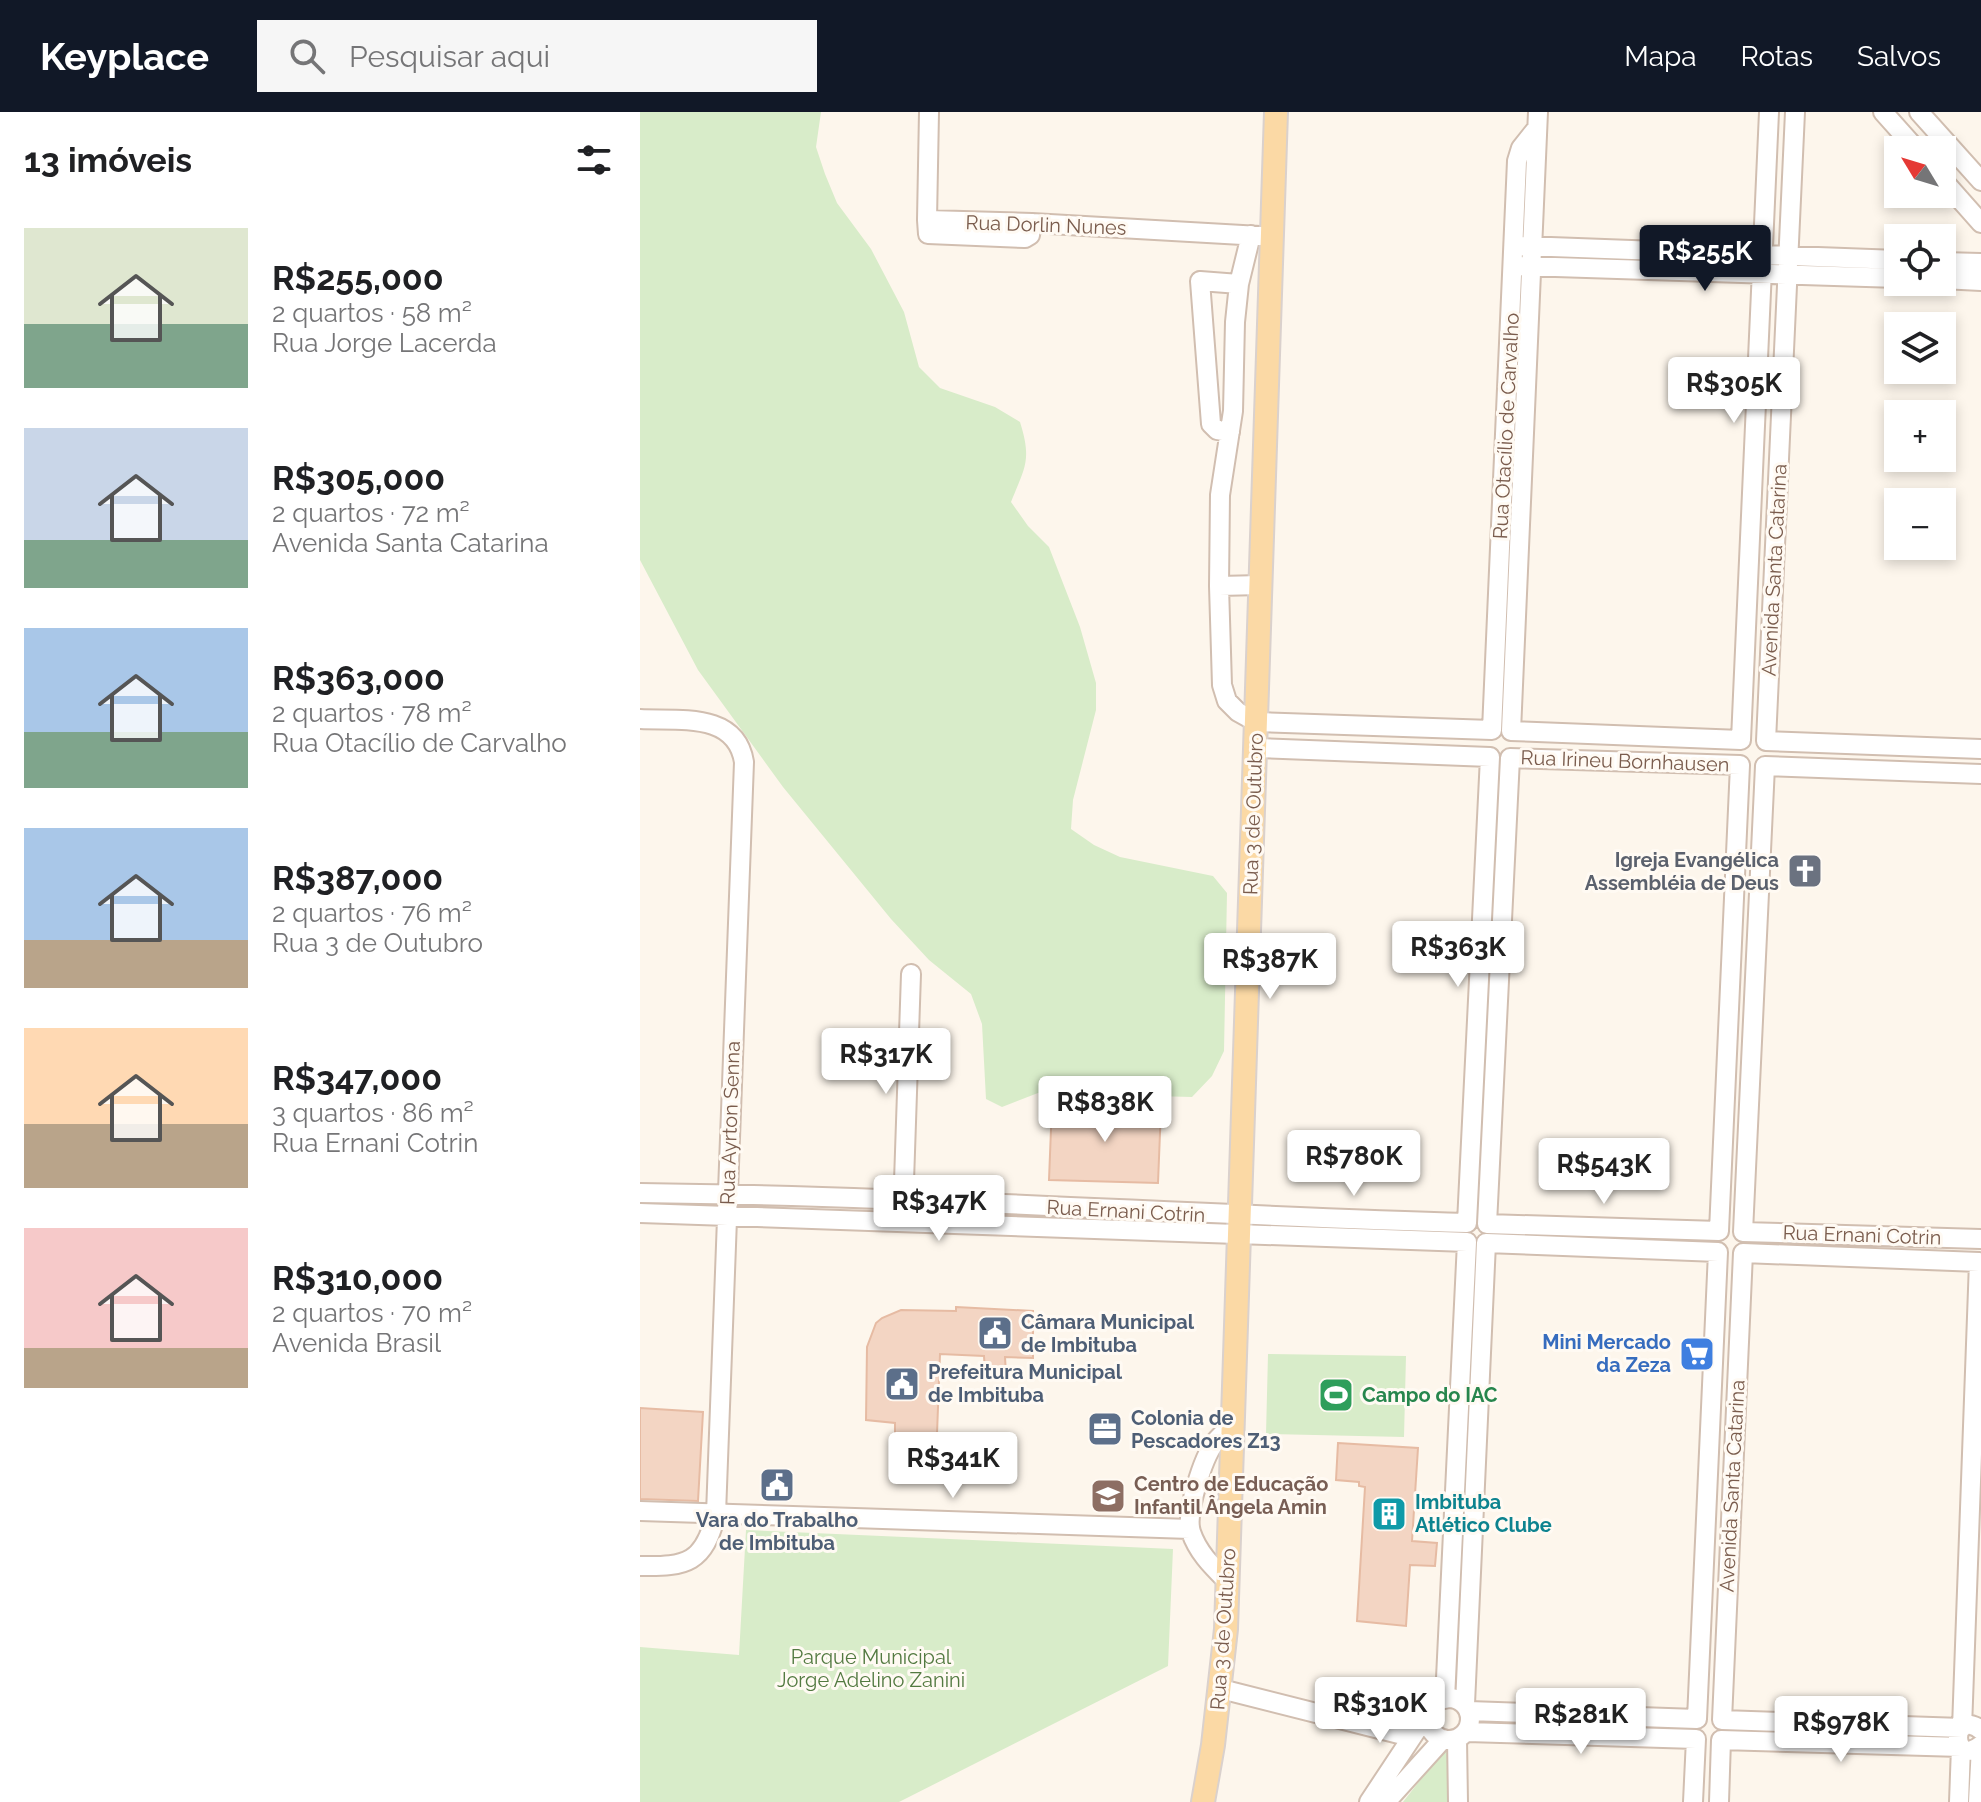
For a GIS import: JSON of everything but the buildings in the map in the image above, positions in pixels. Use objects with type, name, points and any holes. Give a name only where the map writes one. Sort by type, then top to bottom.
[{"type":"main road","name":"Rua 3 de Outubro","points":[[1203,1802],[1221,1689],[1228,1582],[1261,585],[1262,236],[1276,112]]},
{"type":"street","name":"Rua Dorlin Nunes","points":[[929,112],[927,220],[1262,236]]},
{"type":"street","name":"Avenida Santa Catarina","points":[[1741,740],[1769,112]]},
{"type":"street","name":"Avenida Santa Catarina","points":[[1766,741],[1795,112]]},
{"type":"street","points":[[1883,112],[1904,136]]},
{"type":"street","points":[[1919,112],[1981,181]]},
{"type":"street","name":"Rua Otacílio de Carvalho","points":[[1511,731],[1521,508],[1514,456],[1524,246],[1517,161],[1538,120]]},
{"type":"street","points":[[1768,133],[1794,135]]},
{"type":"street","points":[[1956,195],[1981,223]]},
{"type":"street","points":[[1262,236],[1239,284],[1230,432],[1220,495],[1222,685],[1227,701],[1238,712],[1256,722],[1492,730],[1501,727],[1511,731],[1517,745],[1510,758],[1480,1372],[1470,1589],[1467,1708],[1470,1722],[1386,1802]]},
{"type":"street","points":[[1524,246],[1788,265],[1884,276]]},
{"type":"street","points":[[1788,265],[1884,261]]},
{"type":"street","points":[[1956,262],[1981,263]]},
{"type":"street","points":[[1523,266],[1762,264]]},
{"type":"street","points":[[1956,280],[1981,281]]},
{"type":"street","points":[[1230,432],[1217,430],[1211,424],[1200,281],[1239,284]]},
{"type":"street","points":[[1758,348],[1784,350]]},
{"type":"street","points":[[1754,449],[1779,450]]},
{"type":"street","name":"Rua Otacílio de Carvalho","points":[[1492,730],[1502,507],[1514,456]]},
{"type":"street","points":[[1502,507],[1521,508]]},
{"type":"street","points":[[1219,586],[1261,585]]},
{"type":"street","points":[[1747,595],[1773,596]]},
{"type":"street","points":[[1495,655],[1514,657]]},
{"type":"street","name":"Rua Ayrton Senna","points":[[640,719],[707,722],[733,735],[741,746],[744,762],[716,1514]]},
{"type":"street","points":[[1370,726],[1370,753]]},
{"type":"street","points":[[1445,1699],[1467,1242],[1463,1230],[1467,1223],[1490,757],[1484,743],[1492,730]]},
{"type":"street","name":"Rua Irineu Bornhausen","points":[[1511,731],[1741,740]]},
{"type":"street","points":[[1598,734],[1598,761]]},
{"type":"street","points":[[1718,1252],[1715,1244],[1719,1231],[1740,765],[1735,750],[1741,740],[1756,736],[1766,741],[1981,749]]},
{"type":"street","points":[[1487,1233],[1574,1246],[1718,1252],[1730,1258],[1743,1253],[1747,1240],[1743,1232],[1765,766],[1770,757],[1766,741]]},
{"type":"street","points":[[1921,772],[1922,747]]},
{"type":"street","points":[[1256,748],[1510,758]]},
{"type":"street","name":"Rua Irineu Bornhausen","points":[[1510,758],[1740,765]]},
{"type":"street","points":[[1740,765],[1755,771],[1765,766],[1981,774]]},
{"type":"street","points":[[1483,916],[1502,917]]},
{"type":"street","points":[[903,1221],[911,974]]},
{"type":"street","points":[[1475,1070],[1495,1071]]},
{"type":"street","name":"Rua Ernani Cotrin","points":[[640,1193],[904,1201],[1030,1216],[1239,1225],[1373,1229],[1467,1223]]},
{"type":"street","name":"Rua Ernani Cotrin","points":[[640,1213],[903,1221],[1030,1216]]},
{"type":"street","points":[[1467,1223],[1480,1219],[1487,1233]]},
{"type":"street","points":[[1487,1233],[1575,1226],[1719,1231],[1729,1226],[1743,1232]]},
{"type":"street","points":[[1574,1246],[1575,1226]]},
{"type":"street","name":"Rua Ernani Cotrin","points":[[1373,1229],[1467,1242]]},
{"type":"street","points":[[1647,1249],[1648,1229]]},
{"type":"street","name":"Rua Ernani Cotrin","points":[[1743,1232],[1981,1241]]},
{"type":"street","points":[[1467,1242],[1479,1247],[1487,1233]]},
{"type":"street","points":[[1827,1234],[1827,1256]]},
{"type":"street","points":[[1895,1259],[1896,1236]]},
{"type":"street","points":[[1978,1802],[1974,1554],[1980,1263],[1976,1251],[1981,1241]]},
{"type":"street","name":"Avenida Santa Catarina","points":[[1697,1719],[1718,1252]]},
{"type":"street","name":"Avenida Santa Catarina","points":[[1722,1720],[1743,1253]]},
{"type":"street","name":"Rua Ernani Cotrin","points":[[1743,1253],[1980,1263]]},
{"type":"street","points":[[1460,1371],[1480,1372]]},
{"type":"street","points":[[1228,1582],[1204,1558],[1190,1529],[1193,1501],[1202,1469],[1214,1444],[1233,1424]]},
{"type":"street","points":[[1455,1490],[1475,1492]]},
{"type":"street","points":[[640,1511],[1190,1529]]},
{"type":"street","points":[[640,1566],[675,1567],[695,1557],[710,1538],[716,1514]]},
{"type":"street","points":[[1450,1588],[1470,1589]]},
{"type":"street","points":[[1221,1689],[1411,1737]]},
{"type":"street","points":[[1369,1802],[1429,1713],[1438,1702],[1452,1698],[1467,1708],[1697,1719],[1710,1713],[1722,1720],[1846,1724],[1976,1738]]},
{"type":"street","points":[[1959,1802],[1981,1711]]},
{"type":"street","points":[[1429,1713],[1430,1729],[1455,1737],[1566,1735],[1696,1739],[1708,1745],[1721,1740],[1846,1743],[1976,1738]]},
{"type":"street","points":[[1566,1714],[1566,1735]]},
{"type":"street","points":[[1693,1802],[1696,1739],[1693,1729],[1697,1719]]},
{"type":"street","points":[[1719,1802],[1721,1740],[1725,1730],[1722,1720]]},
{"type":"street","points":[[1846,1724],[1846,1743]]},
{"type":"street","points":[[1455,1737],[1458,1802]]},
{"type":"green space","points":[[640,112],[821,112],[816,147],[825,174],[837,203],[871,249],[904,312],[919,367],[940,388],[995,407],[1020,422],[1026,455],[1011,502],[1028,526],[1049,547],[1080,627],[1096,683],[1096,710],[1073,800],[1071,829],[1094,845],[1120,857],[1213,876],[1227,893],[1224,1051],[1212,1076],[1192,1097],[1038,1093],[1002,1107],[986,1099],[982,1024],[971,994],[929,960],[891,919],[783,787],[698,670],[640,560]]},
{"type":"green space","name":"Campo do IAC","points":[[1268,1354],[1406,1356],[1404,1437],[1266,1434]]},
{"type":"green space","name":"Parque Municipal Jorge Adelino Zanini","points":[[746,1530],[1173,1549],[1168,1666],[899,1802],[640,1802],[640,1647],[739,1655]]},
{"type":"green space","points":[[1446,1751],[1451,1758],[1450,1802],[1403,1802],[1432,1765]]},
{"type":"place","name":"Igreja Evangélica Assembléia de Deus","points":[[1805,871]]},
{"type":"place","name":"Câmara Municipal de Imbituba","points":[[995,1333]]},
{"type":"place","name":"Mini Mercado da Zeza","points":[[1697,1354]]},
{"type":"place","name":"Prefeitura Municipal de Imbituba","points":[[902,1384]]},
{"type":"place","name":"Campo do IAC","points":[[1336,1395]]},
{"type":"place","name":"Colonia de Pescadores Z13","points":[[1105,1429]]},
{"type":"place","name":"Vara do Trabalho de Imbituba","points":[[777,1485]]},
{"type":"place","name":"Centro de Educação Infantil Ângela Amin","points":[[1108,1496]]},
{"type":"place","name":"Imbituba Atlético Clube","points":[[1389,1514]]}]
